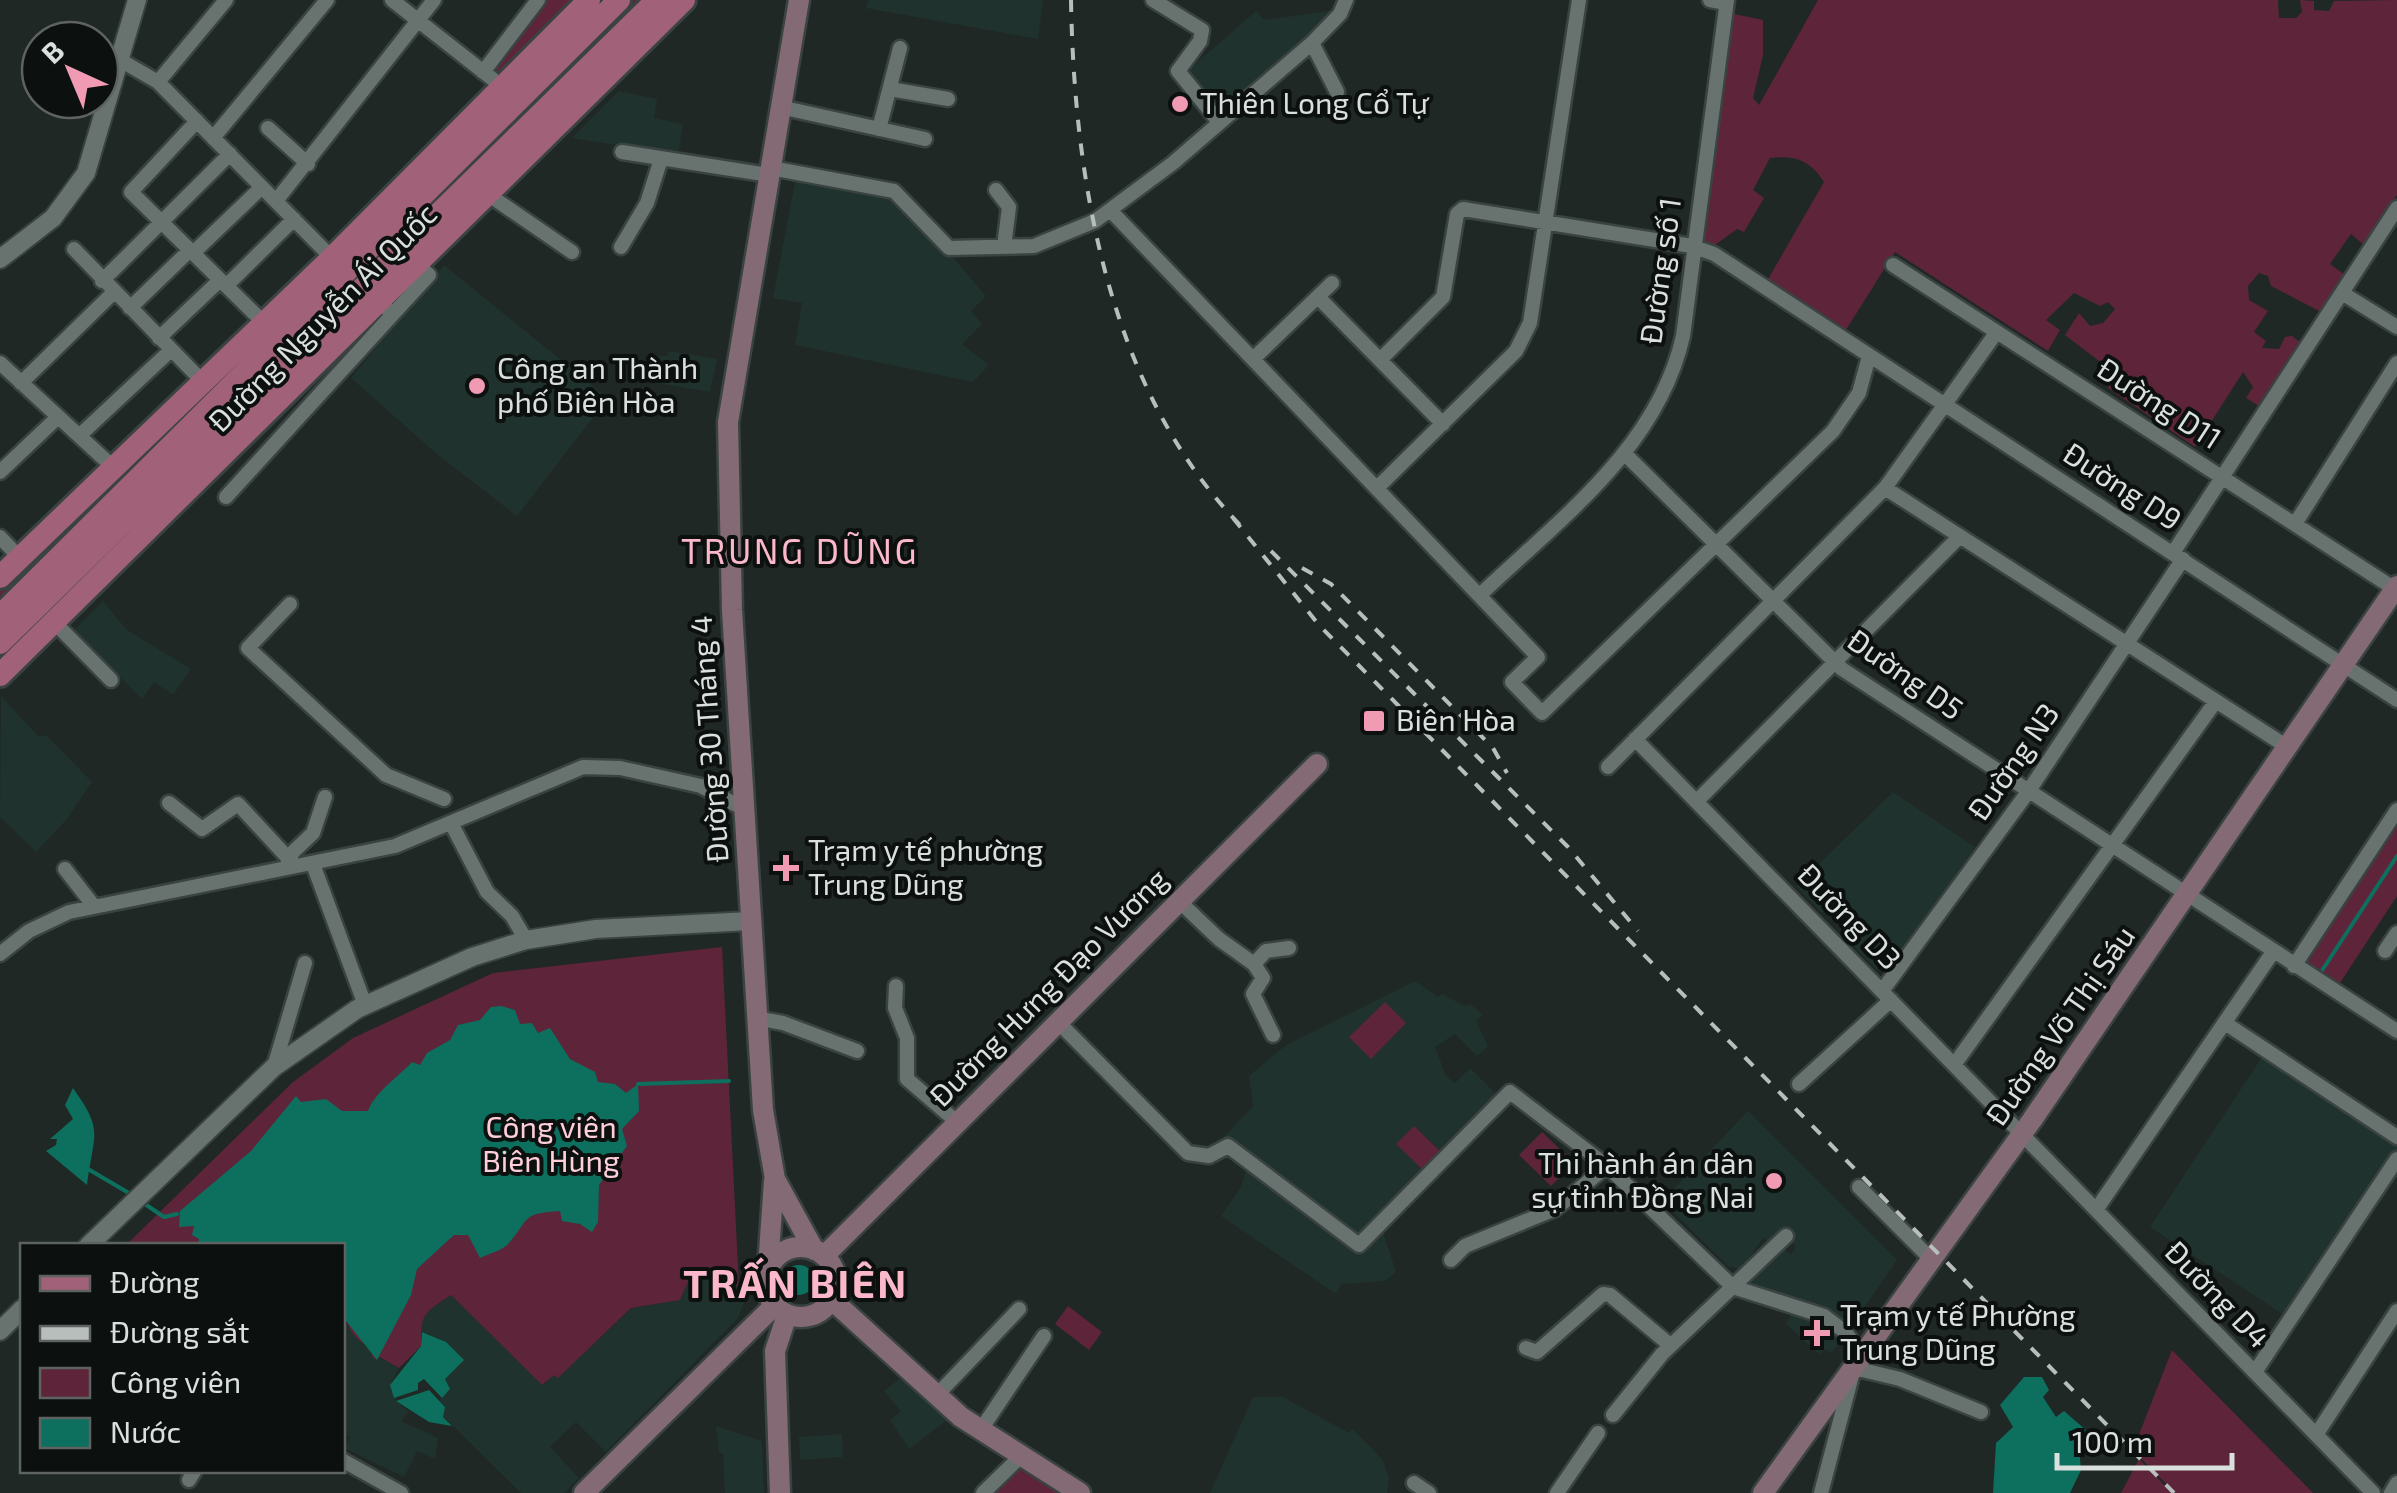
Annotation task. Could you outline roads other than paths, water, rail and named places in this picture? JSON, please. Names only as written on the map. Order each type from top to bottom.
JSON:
[{"type":"main road","name":"Đường Nguyễn Ái Quốc","points":[[0,616],[363,287],[504,88],[589,0]]},
{"type":"main road","name":"Đường Nguyễn Ái Quốc","points":[[0,675],[54,622],[363,287],[619,0]]},
{"type":"main road","name":"Đường Nguyễn Ái Quốc","points":[[0,643],[656,0]]},
{"type":"main road","name":"Đường Nguyễn Ái Quốc","points":[[0,577],[264,322],[418,265],[684,0]]},
{"type":"main road","name":"Đường 30 Tháng 4","points":[[768,1268],[775,1179],[763,1110],[750,921],[730,554],[728,411],[799,0]]},
{"type":"main road","name":"Đường Võ Thị Sáu","points":[[1763,1493],[2188,898],[2396,587]]},
{"type":"main road","name":"Đường Hưng Đạo Vương","points":[[819,1253],[957,1122],[1317,764]]},
{"type":"main road","name":"Đường 30 Tháng 4","points":[[775,1179],[819,1253]]},
{"type":"main road","points":[[780,1493],[775,1351],[781,1310],[766,1288],[768,1268],[788,1250],[819,1253],[835,1276],[831,1300],[810,1316],[781,1310]]},
{"type":"main road","points":[[831,1300],[936,1396],[1020,1457],[1080,1493]]},
{"type":"main road","points":[[584,1493],[781,1310]]},
{"type":"street","points":[[137,0],[120,60],[158,82],[363,287],[226,497]]},
{"type":"street","points":[[158,82],[226,0]]},
{"type":"street","points":[[213,138],[326,0]]},
{"type":"street","points":[[392,0],[504,88]]},
{"type":"street","points":[[276,201],[434,0]]},
{"type":"street","points":[[483,72],[538,0]]},
{"type":"street","points":[[1153,0],[1200,26],[1202,38],[1178,72],[1219,122]]},
{"type":"street","points":[[622,152],[894,191],[949,248],[1004,248],[1051,241],[1110,210],[1219,122],[1312,42],[1340,14],[1346,0]]},
{"type":"street","points":[[1378,487],[1511,356],[1526,335],[1534,312],[1579,0]]},
{"type":"street","points":[[1710,0],[1726,2]]},
{"type":"street","name":"Đường số 1","points":[[1482,594],[1625,454],[1672,377],[1683,336],[1726,2]]},
{"type":"street","points":[[1312,42],[1338,92]]},
{"type":"street","points":[[879,129],[900,48]]},
{"type":"street","points":[[890,88],[948,99]]},
{"type":"street","points":[[780,107],[925,140]]},
{"type":"street","points":[[0,259],[53,218],[77,190],[100,120]]},
{"type":"street","points":[[197,121],[130,188],[264,322]]},
{"type":"street","points":[[268,128],[308,164]]},
{"type":"street","points":[[21,383],[162,222],[230,154]]},
{"type":"street","points":[[622,248],[648,203],[661,158]]},
{"type":"street","points":[[130,308],[262,187]]},
{"type":"street","points":[[996,190],[1009,207],[1004,248]]},
{"type":"street","points":[[490,196],[572,252]]},
{"type":"street","name":"Đường N3","points":[[1799,1084],[1886,996],[2028,792],[2128,644],[2222,478],[2397,208]]},
{"type":"street","name":"Đường D9","points":[[1380,360],[1442,296],[1457,214],[1463,209],[1692,246],[1714,254],[2397,700]]},
{"type":"street","points":[[1110,210],[1482,594],[1538,657],[1512,682],[1542,713],[1833,431],[1859,394],[1870,356]]},
{"type":"street","points":[[159,338],[294,219]]},
{"type":"street","points":[[74,248],[203,382]]},
{"type":"street","name":"Đường D11","points":[[1893,265],[2396,587]]},
{"type":"street","points":[[1254,358],[1332,283]]},
{"type":"street","points":[[2342,292],[2397,327]]},
{"type":"street","points":[[1318,297],[1443,424]]},
{"type":"street","points":[[1608,767],[1886,488],[1996,333]]},
{"type":"street","points":[[79,436],[171,350]]},
{"type":"street","points":[[2295,524],[2397,364]]},
{"type":"street","points":[[2,368],[114,468]]},
{"type":"street","points":[[0,472],[58,417]]},
{"type":"street","name":"Đường D5","points":[[1625,454],[1835,662],[2188,898],[2397,1032]]},
{"type":"street","points":[[1886,488],[2290,748]]},
{"type":"street","points":[[1697,801],[1960,536]]},
{"type":"street","points":[[0,537],[20,558]]},
{"type":"street","points":[[290,604],[248,648],[386,776],[444,799]]},
{"type":"street","points":[[54,622],[112,680]]},
{"type":"street","points":[[1954,1064],[2216,701]]},
{"type":"street","name":"Đường D3","points":[[1636,739],[2022,1135]]},
{"type":"street","points":[[0,954],[29,931],[93,905],[287,864],[313,864],[395,846],[547,779],[596,766],[700,786],[746,810]]},
{"type":"street","points":[[287,864],[313,833],[325,798]]},
{"type":"street","points":[[169,803],[202,829],[238,804],[287,864]]},
{"type":"street","points":[[2294,966],[2394,820]]},
{"type":"street","points":[[451,823],[487,892],[512,916],[526,940]]},
{"type":"street","points":[[313,864],[365,1004]]},
{"type":"street","points":[[65,869],[93,905]]},
{"type":"street","points":[[1179,901],[1263,974],[1253,994],[1273,1035]]},
{"type":"street","points":[[91,1243],[274,1066],[327,1026],[365,1004],[472,957],[526,940],[596,929],[750,921]]},
{"type":"street","points":[[2385,951],[2397,933]]},
{"type":"street","points":[[1254,964],[1266,951],[1289,948]]},
{"type":"street","points":[[2096,1210],[2273,952]]},
{"type":"street","points":[[274,1066],[305,963]]},
{"type":"street","points":[[896,986],[895,1008],[907,1038],[907,1080],[957,1122]]},
{"type":"street","points":[[756,1018],[783,1023],[857,1051]]},
{"type":"street","points":[[1058,1022],[1183,1149],[1209,1156],[1228,1146],[1359,1245],[1510,1092],[1608,1166],[1732,1287],[1824,1316],[1845,1332],[1858,1361],[1821,1493]]},
{"type":"street","points":[[2224,1023],[2397,1137]]},
{"type":"street","name":"Đường D4","points":[[2022,1135],[2373,1493]]},
{"type":"street","points":[[2255,1372],[2397,1159]]},
{"type":"street","points":[[1451,1260],[1466,1246],[1564,1203],[1608,1166]]},
{"type":"street","points":[[1859,1187],[1932,1260]]},
{"type":"street","points":[[1613,1415],[1670,1345],[1786,1236]]},
{"type":"street","points":[[1526,1348],[1537,1352],[1603,1294],[1610,1295],[1670,1345]]},
{"type":"street","points":[[936,1396],[1020,1309]]},
{"type":"street","points":[[0,1331],[20,1311]]},
{"type":"street","points":[[2316,1435],[2397,1311]]},
{"type":"street","points":[[980,1430],[1044,1336]]},
{"type":"street","points":[[1858,1361],[1981,1412]]},
{"type":"street","points":[[1557,1493],[1598,1432]]},
{"type":"street","points":[[983,1493],[1020,1457]]},
{"type":"street","points":[[345,1462],[401,1493]]},
{"type":"street","points":[[2391,1493],[2397,1483]]},
{"type":"street","points":[[1414,1484],[1429,1493]]},
{"type":"water","points":[[491,1007],[515,1010],[520,1024],[532,1023],[538,1033],[550,1028],[570,1059],[595,1072],[598,1082],[615,1084],[626,1093],[638,1084],[639,1111],[622,1129],[627,1146],[599,1185],[598,1222],[592,1232],[580,1224],[562,1221],[560,1211],[539,1213],[528,1219],[507,1245],[480,1258],[468,1235],[454,1235],[417,1269],[411,1295],[377,1360],[345,1320],[345,1243],[198,1243],[199,1239],[192,1235],[194,1226],[179,1227],[180,1211],[251,1151],[296,1096],[301,1102],[326,1099],[342,1111],[368,1111],[387,1085],[412,1062],[420,1065],[427,1053],[450,1040],[458,1025],[480,1020]]},
{"type":"water","points":[[73,1088],[93,1124],[87,1185],[46,1151],[56,1145],[57,1139],[50,1139],[73,1119],[65,1105]]},
{"type":"water","points":[[799,1265],[810,1269],[814,1280],[810,1291],[799,1295],[788,1291],[784,1280],[788,1269]]},
{"type":"water","points":[[422,1332],[446,1342],[464,1360],[445,1379],[450,1389],[442,1398],[424,1379],[418,1383],[418,1390],[394,1398],[390,1385],[421,1346]]},
{"type":"water","points":[[2024,1377],[2042,1377],[2049,1390],[2043,1397],[2056,1417],[2064,1411],[2087,1431],[2086,1448],[2079,1448],[2081,1470],[2070,1493],[1993,1493],[1996,1443],[2013,1427],[2000,1405]]},
{"type":"water","points":[[429,1390],[445,1407],[443,1417],[452,1426],[429,1422],[396,1401]]},
{"type":"waterway","points":[[2321,972],[2397,856]]},
{"type":"waterway","points":[[638,1084],[729,1081]]},
{"type":"waterway","points":[[88,1169],[134,1196]]},
{"type":"waterway","points":[[142,1202],[164,1217],[177,1214]]},
{"type":"railway","points":[[1071,0],[1080,140],[1091,211],[1108,281],[1130,348],[1159,412],[1196,472],[1241,526]]},
{"type":"railway","points":[[1233,518],[1319,625],[2174,1493]]},
{"type":"railway","points":[[1271,551],[1568,847],[1638,931]]},
{"type":"railway","points":[[1302,568],[1331,584],[1493,748],[1507,773]]},
{"type":"place","name":"Thiên Long Cổ Tự","points":[[1180,104]]},
{"type":"place","name":"Công an Thành phố Biên Hòa","points":[[477,386]]},
{"type":"place","name":"Biên Hòa","points":[[1374,721]]},
{"type":"place","name":"Trạm y tế phường Trung Dũng","points":[[786,868]]},
{"type":"place","name":"Thi hành án dân sự tỉnh Đồng Nai","points":[[1774,1181]]},
{"type":"place","name":"Trạm y tế Phường Trung Dũng","points":[[1817,1333]]},
{"type":"district","name":"TRUNG DŨNG","points":[[800,552]]},
{"type":"district","name":"TRẤN BIÊN","points":[[796,1284]]},
{"type":"park label","name":"Công viên Biên Hùng","points":[[551,1145]]}]
